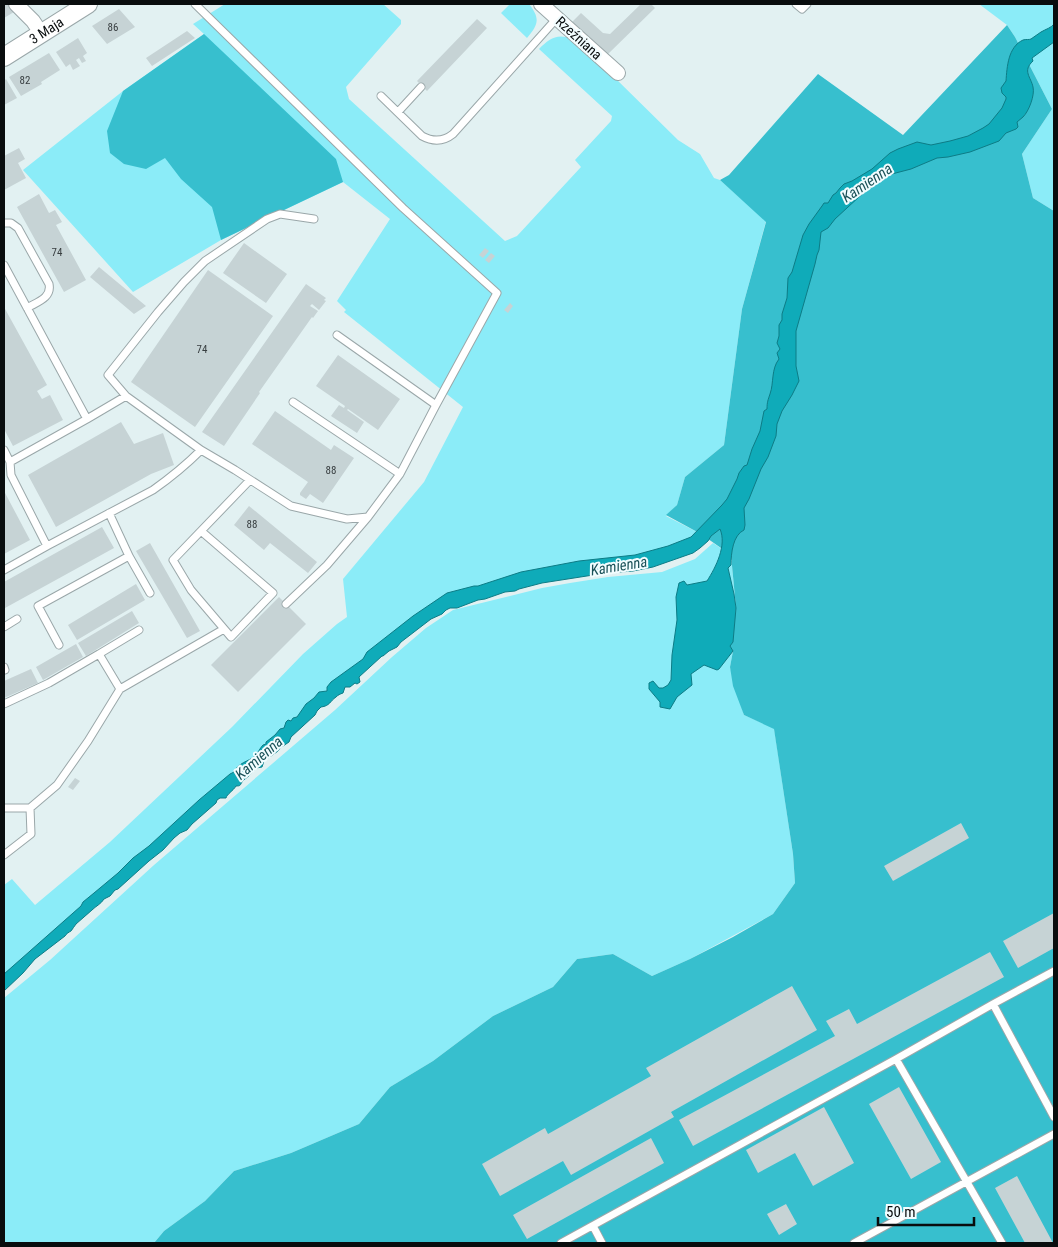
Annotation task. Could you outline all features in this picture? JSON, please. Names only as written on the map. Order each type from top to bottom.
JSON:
[{"type":"street","points":[[16,4],[33,21],[41,33]]},
{"type":"street","name":"3 Maja","points":[[4,56],[88,4]]},
{"type":"street","name":"Rzeźniana","points":[[541,4],[618,73]]},
{"type":"lane","points":[[195,4],[403,208],[497,293],[400,474],[368,517],[327,565],[286,604]]},
{"type":"lane","points":[[796,4],[802,10],[807,4]]},
{"type":"lane","points":[[381,96],[422,136],[436,141],[448,138],[460,128],[557,18]]},
{"type":"lane","points":[[398,112],[421,87]]},
{"type":"lane","points":[[314,219],[280,214],[267,219],[205,261],[158,312],[108,375],[126,396],[201,450],[291,506],[347,519],[368,517]]},
{"type":"lane","points":[[4,223],[11,223],[18,228],[49,284],[50,288],[45,297],[27,308]]},
{"type":"lane","points":[[4,265],[87,419]]},
{"type":"lane","points":[[337,335],[436,405]]},
{"type":"lane","points":[[10,462],[126,396]]},
{"type":"lane","points":[[293,402],[400,474]]},
{"type":"lane","points":[[4,450],[10,462],[11,475],[47,546]]},
{"type":"lane","points":[[4,570],[153,490],[185,466],[201,450]]},
{"type":"lane","points":[[201,531],[273,593],[231,637],[191,590],[173,560],[250,480]]},
{"type":"lane","points":[[110,513],[129,556],[150,593]]},
{"type":"lane","points":[[60,645],[38,606],[129,556]]},
{"type":"lane","points":[[4,627],[17,619]]},
{"type":"lane","points":[[4,808],[30,808],[57,784],[88,741],[120,689],[224,629]]},
{"type":"lane","points":[[4,704],[49,683],[139,630]]},
{"type":"lane","points":[[99,654],[120,689]]},
{"type":"lane","points":[[4,855],[31,834],[30,808]]},
{"type":"lane","points":[[561,1243],[1054,972]]},
{"type":"lane","points":[[993,1004],[1054,1117]]},
{"type":"lane","points":[[896,1059],[1002,1243]]},
{"type":"lane","points":[[854,1243],[1054,1134]]},
{"type":"lane","points":[[592,1226],[602,1243]]},
{"type":"shaded area","points":[[225,4],[383,4],[401,20],[401,24],[346,87],[349,99],[505,241],[517,236],[581,167],[575,160],[611,121],[612,116],[539,49],[546,42],[554,38],[567,37],[572,39],[612,75],[678,140],[700,154],[714,178],[720,180],[766,221],[742,309],[724,445],[685,477],[677,505],[666,516],[701,534],[678,549],[446,600],[4,978],[4,885],[12,879],[35,905],[110,842],[232,727],[303,654],[347,617],[343,579],[424,482],[463,407],[344,312],[346,310],[337,301],[390,219],[343,182],[221,240],[133,292],[23,170],[123,91],[204,34],[193,24]]},
{"type":"shaded area","points":[[510,4],[529,4],[535,13],[536,25],[527,38],[501,13]]},
{"type":"shaded area","points":[[979,4],[1054,4],[1054,211],[1033,198],[1022,154],[1052,109],[1007,25]]},
{"type":"shaded area","points":[[1007,25],[1052,109],[1022,154],[1033,198],[1054,211],[1054,1243],[154,1243],[164,1231],[205,1201],[234,1171],[291,1153],[359,1124],[390,1087],[433,1061],[493,1016],[553,987],[577,959],[613,954],[652,976],[733,937],[773,914],[795,883],[793,854],[774,729],[744,715],[733,686],[730,667],[733,651],[730,646],[736,608],[731,555],[701,534],[666,515],[677,505],[685,477],[724,445],[742,309],[766,222],[720,180],[729,175],[818,74],[903,135]]},
{"type":"shaded area","points":[[204,34],[336,159],[343,182],[221,240],[212,207],[181,179],[165,158],[146,169],[124,164],[110,153],[107,131],[123,91]]},
{"type":"shaded area","points":[[713,543],[731,555],[736,608],[730,667],[744,715],[774,728],[793,854],[795,883],[773,914],[690,959],[652,976],[613,954],[577,959],[553,987],[493,1016],[433,1061],[390,1087],[359,1124],[291,1153],[234,1171],[205,1201],[164,1231],[154,1243],[4,1243],[4,998],[50,960],[154,865],[335,710],[392,657],[426,628],[453,610],[542,588],[608,577],[662,572],[695,559]]},
{"type":"water","name":"Kamienna","points":[[1054,24],[1054,42],[1032,58],[1033,61],[1028,68],[1028,74],[1033,87],[1032,98],[1025,114],[1017,122],[1018,127],[1016,129],[1006,133],[999,141],[970,152],[937,158],[911,169],[888,175],[874,184],[835,219],[828,228],[821,232],[819,250],[796,331],[796,366],[799,381],[782,411],[777,424],[776,436],[768,457],[744,508],[744,530],[737,536],[733,545],[731,565],[728,568],[736,608],[733,642],[730,646],[733,651],[719,669],[704,665],[691,674],[692,685],[677,697],[670,709],[660,707],[660,702],[649,689],[649,683],[653,681],[659,688],[663,688],[671,680],[677,620],[676,597],[679,583],[684,581],[687,585],[707,581],[717,563],[721,549],[722,535],[720,529],[693,553],[653,567],[542,583],[505,592],[457,608],[450,608],[431,619],[397,647],[382,656],[359,677],[360,682],[350,687],[345,687],[343,693],[321,707],[291,737],[289,742],[264,761],[262,767],[256,768],[226,798],[217,800],[187,830],[174,838],[163,850],[78,922],[71,931],[35,959],[4,991],[4,974],[81,906],[83,902],[149,846],[199,800],[234,772],[238,766],[255,756],[266,742],[280,729],[284,728],[288,720],[291,721],[297,717],[306,704],[319,692],[327,691],[327,687],[331,682],[363,659],[367,652],[413,616],[447,593],[478,586],[521,572],[579,561],[635,555],[668,546],[691,537],[727,499],[739,473],[747,465],[760,431],[764,411],[767,409],[776,363],[779,359],[777,353],[780,349],[777,343],[779,325],[787,298],[788,278],[792,272],[803,235],[809,224],[824,203],[828,203],[844,184],[872,169],[890,153],[917,142],[931,145],[968,136],[989,124],[1002,108],[1006,99],[1001,88],[1006,81],[1009,58],[1014,47],[1023,40],[1031,39]]},
{"type":"building","points":[[4,4],[9,4],[14,12],[4,18]]},
{"type":"building","points":[[641,4],[651,4],[655,8],[607,55],[572,22],[581,13],[603,33],[610,34]]},
{"type":"building","points":[[119,9],[135,27],[107,44],[92,26]]},
{"type":"building","points":[[477,19],[487,28],[427,91],[417,81]]},
{"type":"building","points":[[187,31],[195,38],[152,66],[146,58]]},
{"type":"building","points":[[78,38],[87,53],[83,56],[86,61],[82,63],[79,58],[76,60],[80,66],[73,70],[70,64],[66,67],[56,52]]},
{"type":"building","points":[[49,53],[60,70],[41,82],[42,84],[21,96],[9,77]]},
{"type":"building","points":[[6,79],[17,98],[4,105],[4,81]]},
{"type":"building","points":[[19,148],[25,159],[18,163],[26,178],[4,190],[4,156]]},
{"type":"building","points":[[39,194],[49,213],[55,210],[62,222],[56,225],[86,280],[64,292],[17,207]]},
{"type":"building","points":[[244,243],[287,274],[266,303],[223,273]]},
{"type":"building","points":[[485,248],[489,251],[483,258],[479,255]]},
{"type":"building","points":[[491,253],[495,256],[489,263],[485,260]]},
{"type":"building","points":[[99,267],[146,306],[134,314],[90,277]]},
{"type":"building","points":[[208,270],[273,316],[195,427],[131,382]]},
{"type":"building","points":[[306,284],[326,298],[324,300],[326,301],[319,310],[312,304],[310,306],[318,311],[259,392],[224,446],[202,432]]},
{"type":"building","points":[[510,303],[513,306],[508,313],[504,310]]},
{"type":"building","points":[[4,307],[47,385],[37,391],[42,399],[50,395],[63,420],[13,446],[4,429]]},
{"type":"building","points":[[338,355],[400,399],[378,430],[348,409],[364,422],[357,433],[331,416],[339,405],[344,408],[345,406],[316,386]]},
{"type":"building","points":[[275,411],[331,450],[334,445],[354,458],[323,503],[310,494],[306,499],[300,495],[308,482],[252,444]]},
{"type":"building","points":[[121,422],[134,444],[163,433],[174,465],[151,474],[56,527],[28,475]]},
{"type":"building","points":[[4,491],[30,540],[4,554]]},
{"type":"building","points":[[249,506],[317,562],[308,573],[270,543],[264,550],[234,525]]},
{"type":"building","points":[[102,527],[114,548],[5,608],[4,582]]},
{"type":"building","points":[[150,543],[200,631],[187,638],[136,551]]},
{"type":"building","points":[[136,584],[145,600],[77,640],[68,625]]},
{"type":"building","points":[[279,597],[306,624],[238,692],[211,665]]},
{"type":"building","points":[[132,611],[139,623],[86,656],[78,643]]},
{"type":"building","points":[[76,644],[83,657],[43,680],[36,667]]},
{"type":"building","points":[[31,669],[38,683],[4,698],[4,681]]},
{"type":"building","points":[[75,778],[80,781],[73,790],[68,787]]},
{"type":"building","points":[[961,823],[969,838],[893,881],[884,866]]},
{"type":"building","points":[[1054,913],[1054,948],[1018,968],[1003,941]]},
{"type":"building","points":[[990,952],[1004,977],[693,1146],[679,1120],[835,1036],[826,1021],[849,1009],[857,1024]]},
{"type":"building","points":[[792,986],[817,1030],[671,1112],[674,1117],[571,1175],[563,1161],[500,1196],[482,1164],[545,1128],[548,1134],[651,1076],[646,1068]]},
{"type":"building","points":[[899,1087],[941,1162],[911,1179],[869,1104]]},
{"type":"building","points":[[824,1107],[854,1163],[813,1186],[795,1153],[758,1173],[746,1150]]},
{"type":"building","points":[[651,1138],[664,1163],[527,1239],[513,1215]]},
{"type":"building","points":[[1017,1176],[1053,1243],[1025,1243],[995,1188]]},
{"type":"building","points":[[786,1204],[797,1224],[779,1235],[767,1214]]}]
